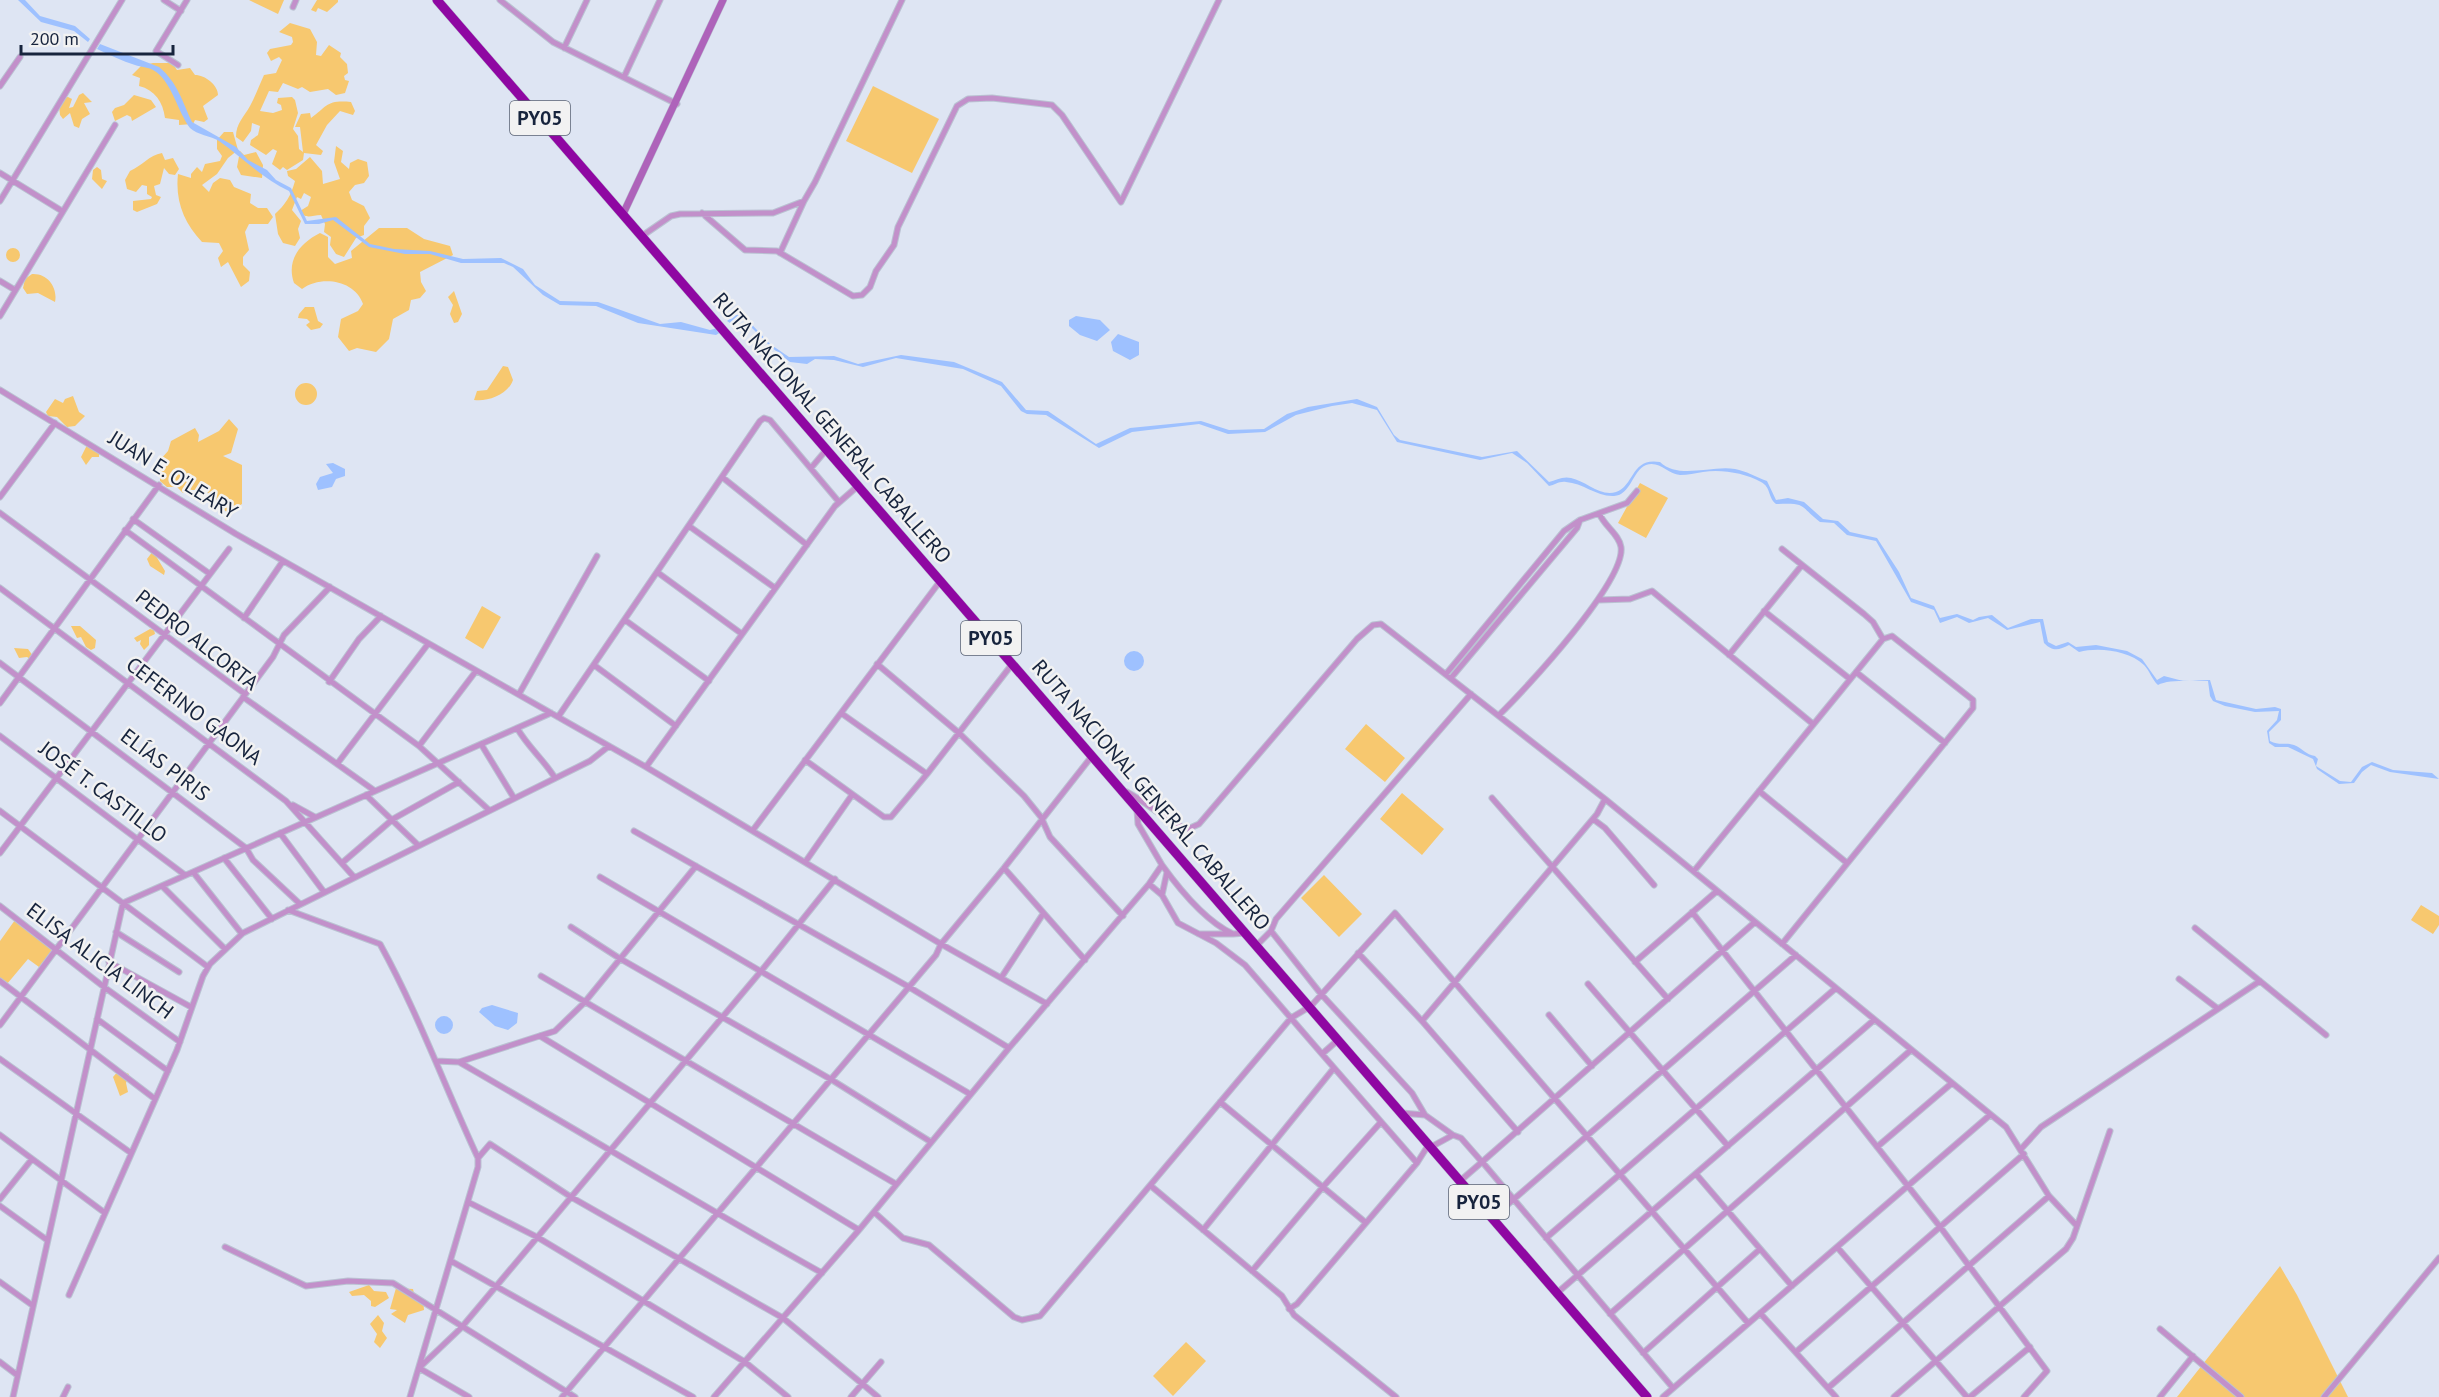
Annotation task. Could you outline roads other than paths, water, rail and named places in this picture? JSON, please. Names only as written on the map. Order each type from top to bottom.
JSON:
[{"type":"highway","name":"RUTA NACIONAL GENERAL CABALLERO","points":[[441,2],[1647,1397]]},
{"type":"street","points":[[0,201],[122,0]]},
{"type":"street","points":[[164,0],[181,11]]},
{"type":"street","points":[[178,65],[156,51],[188,0]]},
{"type":"street","points":[[293,7],[296,0]]},
{"type":"street","points":[[500,0],[553,42],[677,104]]},
{"type":"street","points":[[564,48],[587,0]]},
{"type":"street","points":[[624,77],[660,0]]},
{"type":"street","points":[[623,214],[677,104],[723,0]]},
{"type":"street","points":[[780,253],[902,0]]},
{"type":"street","points":[[702,213],[745,250],[780,253],[853,296],[862,295],[870,287],[876,271],[894,245],[898,227],[957,106],[968,99],[992,98],[1052,105],[1121,202],[1220,0]]},
{"type":"street","points":[[0,86],[20,57]]},
{"type":"street","points":[[0,316],[115,125]]},
{"type":"street","points":[[0,172],[62,211]]},
{"type":"street","points":[[642,236],[671,216],[691,212],[773,213],[804,201]]},
{"type":"street","points":[[0,281],[15,290]]},
{"type":"street","name":"JUAN E. O'LEARY","points":[[0,390],[283,561],[646,767],[941,944],[1047,1004]]},
{"type":"street","points":[[558,717],[764,418],[771,420],[839,502]]},
{"type":"street","points":[[0,497],[55,423]]},
{"type":"street","points":[[811,468],[828,448]]},
{"type":"street","points":[[722,477],[807,544]]},
{"type":"street","points":[[0,703],[159,485]]},
{"type":"street","points":[[646,767],[807,544],[839,502],[860,485]]},
{"type":"street","points":[[1449,676],[1577,528],[1580,520],[1627,503],[1637,491]]},
{"type":"street","name":"PEDRO ALCORTA","points":[[0,513],[166,633],[245,694],[243,697],[375,791]]},
{"type":"street","points":[[1498,715],[1599,600],[1615,572],[1622,549],[1619,540],[1604,523],[1599,513]]},
{"type":"street","points":[[133,519],[210,574]]},
{"type":"street","points":[[688,526],[775,588]]},
{"type":"street","points":[[125,530],[278,645],[419,746],[489,810]]},
{"type":"street","points":[[0,854],[229,549]]},
{"type":"street","points":[[1782,549],[1873,622],[1883,639]]},
{"type":"street","points":[[519,694],[597,556]]},
{"type":"street","points":[[244,618],[283,561]]},
{"type":"street","points":[[1729,655],[1802,565]]},
{"type":"street","points":[[657,572],[742,634]]},
{"type":"street","points":[[753,830],[941,580]]},
{"type":"street","points":[[0,1025],[136,838],[273,657],[284,635],[330,587]]},
{"type":"street","name":"CEFERINO GAONA","points":[[0,588],[286,801],[354,876]]},
{"type":"street","points":[[1599,600],[1630,599],[1652,591],[1813,724]]},
{"type":"street","points":[[1764,610],[1851,679]]},
{"type":"street","points":[[329,682],[358,639],[381,616]]},
{"type":"street","points":[[625,620],[709,681]]},
{"type":"street","points":[[1124,790],[1151,805],[1171,823],[1188,829],[1199,824],[1357,639],[1373,625],[1381,624],[1605,799],[2006,1127],[2049,1196],[2077,1226]]},
{"type":"street","points":[[1694,871],[1883,639],[1892,636],[1973,700],[1973,708],[1782,944]]},
{"type":"street","points":[[337,764],[428,644]]},
{"type":"street","name":"ELÍAS PIRIS","points":[[0,663],[172,790],[246,848],[253,860],[300,904]]},
{"type":"street","points":[[806,760],[884,817],[891,817],[1013,663]]},
{"type":"street","points":[[878,664],[959,733],[1023,796],[1041,817],[1050,837],[1123,916]]},
{"type":"street","points":[[594,665],[676,726]]},
{"type":"street","points":[[419,746],[476,671]]},
{"type":"street","points":[[1856,672],[1945,743]]},
{"type":"street","points":[[1257,945],[1271,931],[1276,919],[1471,694]]},
{"type":"street","points":[[123,903],[551,713]]},
{"type":"street","points":[[841,713],[927,774]]},
{"type":"street","points":[[517,728],[528,747],[545,762],[555,778]]},
{"type":"street","name":"JOSÉ T. CASTILLO","points":[[0,736],[185,875]]},
{"type":"street","points":[[481,744],[514,798]]},
{"type":"street","points":[[69,1294],[168,1071],[208,967],[225,949],[242,934],[354,876],[590,761],[609,746]]},
{"type":"street","points":[[564,1395],[936,955],[941,944],[1092,755]]},
{"type":"street","points":[[342,863],[393,819],[459,782]]},
{"type":"street","points":[[1759,791],[1847,863]]},
{"type":"street","points":[[366,795],[418,845]]},
{"type":"street","points":[[806,861],[852,795]]},
{"type":"street","points":[[1491,798],[1668,999]]},
{"type":"street","points":[[1422,1021],[1593,819],[1605,799]]},
{"type":"street","points":[[286,801],[315,818]]},
{"type":"street","points":[[1137,806],[1138,824],[1167,872],[1203,912],[1233,934]]},
{"type":"street","points":[[0,811],[208,967]]},
{"type":"street","points":[[1593,819],[1605,828],[1654,885]]},
{"type":"street","points":[[634,831],[909,987],[1009,1048]]},
{"type":"street","points":[[280,833],[324,892]]},
{"type":"street","points":[[224,858],[272,919]]},
{"type":"street","points":[[714,1397],[860,1230],[1009,1048],[1123,916],[1162,865]]},
{"type":"street","points":[[436,1061],[459,1062],[555,1031],[584,1003],[696,866]]},
{"type":"street","points":[[1004,868],[1085,960]]},
{"type":"street","points":[[193,872],[242,934]]},
{"type":"street","points":[[1162,895],[1167,872]]},
{"type":"street","points":[[600,877],[762,970],[970,1095]]},
{"type":"street","points":[[419,1368],[461,1328],[762,970],[835,879]]},
{"type":"street","points":[[1149,884],[1162,895],[1178,923],[1233,953],[1417,1163]]},
{"type":"street","points":[[162,885],[225,949]]},
{"type":"street","points":[[1635,962],[1718,891]]},
{"type":"street","points":[[13,1397],[123,903]]},
{"type":"street","name":"ELISA ALICIA LINCH","points":[[0,906],[104,987],[180,1042]]},
{"type":"street","points":[[288,910],[380,944],[436,1061],[447,1092],[478,1158],[478,1167],[410,1397]]},
{"type":"street","points":[[1692,912],[1941,1228],[2047,1371],[2024,1397]]},
{"type":"street","points":[[874,1212],[903,1238],[929,1245],[1014,1317],[1022,1320],[1040,1316],[1291,1018],[1311,1006],[1395,913],[1748,1323]]},
{"type":"street","points":[[1001,978],[1044,914]]},
{"type":"street","points":[[1460,1181],[1755,922]]},
{"type":"street","points":[[571,927],[619,958],[832,1080],[931,1142]]},
{"type":"street","points":[[2195,928],[2326,1035]]},
{"type":"street","points":[[1271,931],[1321,994],[1412,1093],[1425,1115],[1461,1138],[1673,1388]]},
{"type":"street","points":[[116,932],[179,972]]},
{"type":"street","points":[[1198,934],[1246,933]]},
{"type":"street","points":[[1358,954],[1422,1021],[1518,1132]]},
{"type":"street","points":[[1492,1218],[1796,955]]},
{"type":"street","points":[[109,962],[191,1007]]},
{"type":"street","points":[[541,976],[896,1184]]},
{"type":"street","points":[[2179,979],[2217,1008]]},
{"type":"street","points":[[0,981],[155,1099]]},
{"type":"street","points":[[1796,1352],[1941,1228],[2023,1151],[2042,1127],[2260,981]]},
{"type":"street","points":[[1588,984],[1728,1146]]},
{"type":"street","points":[[1546,1238],[1836,988]]},
{"type":"street","points":[[1549,1015],[1592,1066]]},
{"type":"street","points":[[97,1019],[168,1071]]},
{"type":"street","points":[[1557,1293],[1874,1020]]},
{"type":"street","points":[[540,1036],[758,1166],[860,1230]]},
{"type":"street","points":[[1322,1054],[1332,1042],[1339,1039]]},
{"type":"street","points":[[1610,1314],[1911,1050]]},
{"type":"street","points":[[0,1059],[131,1153]]},
{"type":"street","points":[[459,1062],[611,1149],[717,1215],[822,1273]]},
{"type":"street","points":[[1203,1230],[1334,1068]]},
{"type":"street","points":[[1877,1147],[1952,1083]]},
{"type":"street","points":[[1220,1102],[1273,1143],[1322,1188],[1365,1222]]},
{"type":"street","points":[[1402,1113],[1425,1115]]},
{"type":"street","points":[[1663,1397],[1990,1115]]},
{"type":"street","points":[[1252,1271],[1322,1188],[1382,1122]]},
{"type":"street","points":[[1894,1397],[2066,1249],[2077,1226],[2110,1131]]},
{"type":"street","points":[[0,1135],[105,1213]]},
{"type":"street","points":[[1289,1309],[1297,1304],[1430,1146],[1453,1135]]},
{"type":"street","points":[[478,1158],[490,1144],[571,1197],[783,1318],[878,1397]]},
{"type":"street","points":[[0,1199],[32,1159]]},
{"type":"street","points":[[1696,1174],[1792,1286]]},
{"type":"street","points":[[1151,1186],[1282,1296],[1293,1315],[1396,1397]]},
{"type":"street","points":[[1828,1388],[2049,1196]]},
{"type":"street","points":[[468,1202],[537,1237],[745,1362],[789,1397]]},
{"type":"street","points":[[0,1206],[47,1240]]},
{"type":"street","points":[[225,1247],[306,1286],[348,1281],[393,1282],[437,1308],[461,1328],[564,1395],[575,1397]]},
{"type":"street","points":[[1837,1247],[1969,1397],[2030,1347]]},
{"type":"street","points":[[1643,1353],[1760,1249]]},
{"type":"street","points":[[2324,1397],[2439,1258]]},
{"type":"street","points":[[451,1261],[693,1397]]},
{"type":"street","points":[[0,1282],[32,1305]]},
{"type":"street","points":[[1760,1313],[1836,1397]]},
{"type":"street","points":[[2160,1329],[2241,1397]]},
{"type":"street","points":[[2160,1397],[2193,1356]]},
{"type":"street","points":[[0,1362],[17,1375]]},
{"type":"street","points":[[851,1397],[881,1362]]},
{"type":"street","points":[[419,1368],[469,1397]]},
{"type":"street","points":[[63,1397],[68,1388]]},
{"type":"water","points":[[18,0],[25,0],[40,16],[75,26],[90,39],[88,42],[74,31],[41,22]]},
{"type":"water","points":[[100,44],[159,67],[175,86],[192,122],[236,147],[248,160],[267,170],[276,180],[291,188],[307,221],[336,217],[370,244],[394,249],[430,251],[463,259],[501,258],[523,269],[535,285],[560,301],[598,302],[660,324],[681,322],[710,330],[718,328],[721,332],[716,335],[638,323],[596,306],[560,305],[543,295],[513,267],[504,263],[461,263],[430,254],[405,254],[369,247],[333,220],[319,224],[305,224],[289,191],[262,174],[219,141],[190,128],[159,74],[97,49]]},
{"type":"water","points":[[734,315],[743,315],[770,344],[789,357],[834,356],[858,364],[901,355],[954,362],[1002,382],[1026,410],[1048,411],[1096,444],[1130,428],[1201,421],[1229,430],[1264,429],[1287,414],[1308,407],[1357,399],[1377,407],[1394,435],[1400,440],[1482,457],[1517,451],[1549,482],[1571,478],[1599,491],[1610,493],[1616,492],[1627,484],[1638,467],[1651,462],[1660,462],[1676,470],[1686,471],[1726,468],[1739,470],[1767,481],[1776,500],[1788,498],[1804,502],[1823,519],[1838,521],[1850,532],[1877,538],[1899,572],[1911,598],[1934,606],[1940,618],[1957,614],[1973,620],[1992,615],[2008,628],[2031,619],[2043,619],[2048,642],[2056,646],[2068,642],[2076,647],[2096,645],[2127,651],[2142,659],[2157,680],[2164,676],[2182,681],[2158,685],[2144,665],[2130,656],[2113,651],[2079,652],[2069,645],[2059,649],[2050,648],[2044,643],[2040,622],[2007,630],[1988,618],[1969,623],[1957,617],[1940,623],[1934,610],[1911,602],[1876,541],[1847,535],[1834,523],[1820,522],[1802,506],[1776,504],[1764,484],[1740,474],[1710,471],[1680,475],[1651,464],[1637,472],[1620,495],[1608,496],[1572,483],[1561,482],[1549,486],[1527,463],[1512,453],[1480,460],[1397,442],[1377,410],[1352,403],[1296,415],[1265,432],[1228,434],[1199,424],[1132,432],[1099,448],[1046,415],[1027,414],[1021,411],[1001,386],[963,369],[896,358],[863,367],[834,360],[815,359],[807,364],[790,362],[741,318],[730,323],[727,321]]},
{"type":"water","points":[[1076,316],[1100,320],[1110,330],[1097,341],[1080,335],[1069,326],[1069,320]]},
{"type":"water","points":[[1118,334],[1139,342],[1139,355],[1130,360],[1113,351],[1111,342]]},
{"type":"water","points":[[333,463],[345,469],[345,476],[336,479],[332,487],[318,490],[316,484],[320,477],[333,473],[326,464]]},
{"type":"water","points":[[1134,651],[1141,654],[1144,661],[1141,668],[1134,671],[1127,668],[1124,661],[1127,654]]},
{"type":"water","points":[[2210,680],[2216,700],[2256,709],[2275,707],[2281,709],[2281,720],[2269,732],[2270,741],[2294,745],[2315,756],[2318,759],[2316,766],[2340,781],[2351,782],[2362,767],[2372,762],[2393,770],[2432,773],[2439,779],[2390,772],[2371,765],[2354,783],[2339,784],[2317,769],[2313,759],[2288,747],[2275,747],[2269,743],[2267,731],[2277,720],[2279,711],[2255,712],[2225,706],[2213,701],[2208,681],[2191,681]]},
{"type":"water","points":[[492,1005],[518,1013],[517,1023],[508,1030],[495,1026],[479,1012],[482,1008]]},
{"type":"water","points":[[444,1016],[450,1019],[453,1025],[450,1031],[444,1034],[438,1031],[435,1025],[438,1019]]}]
